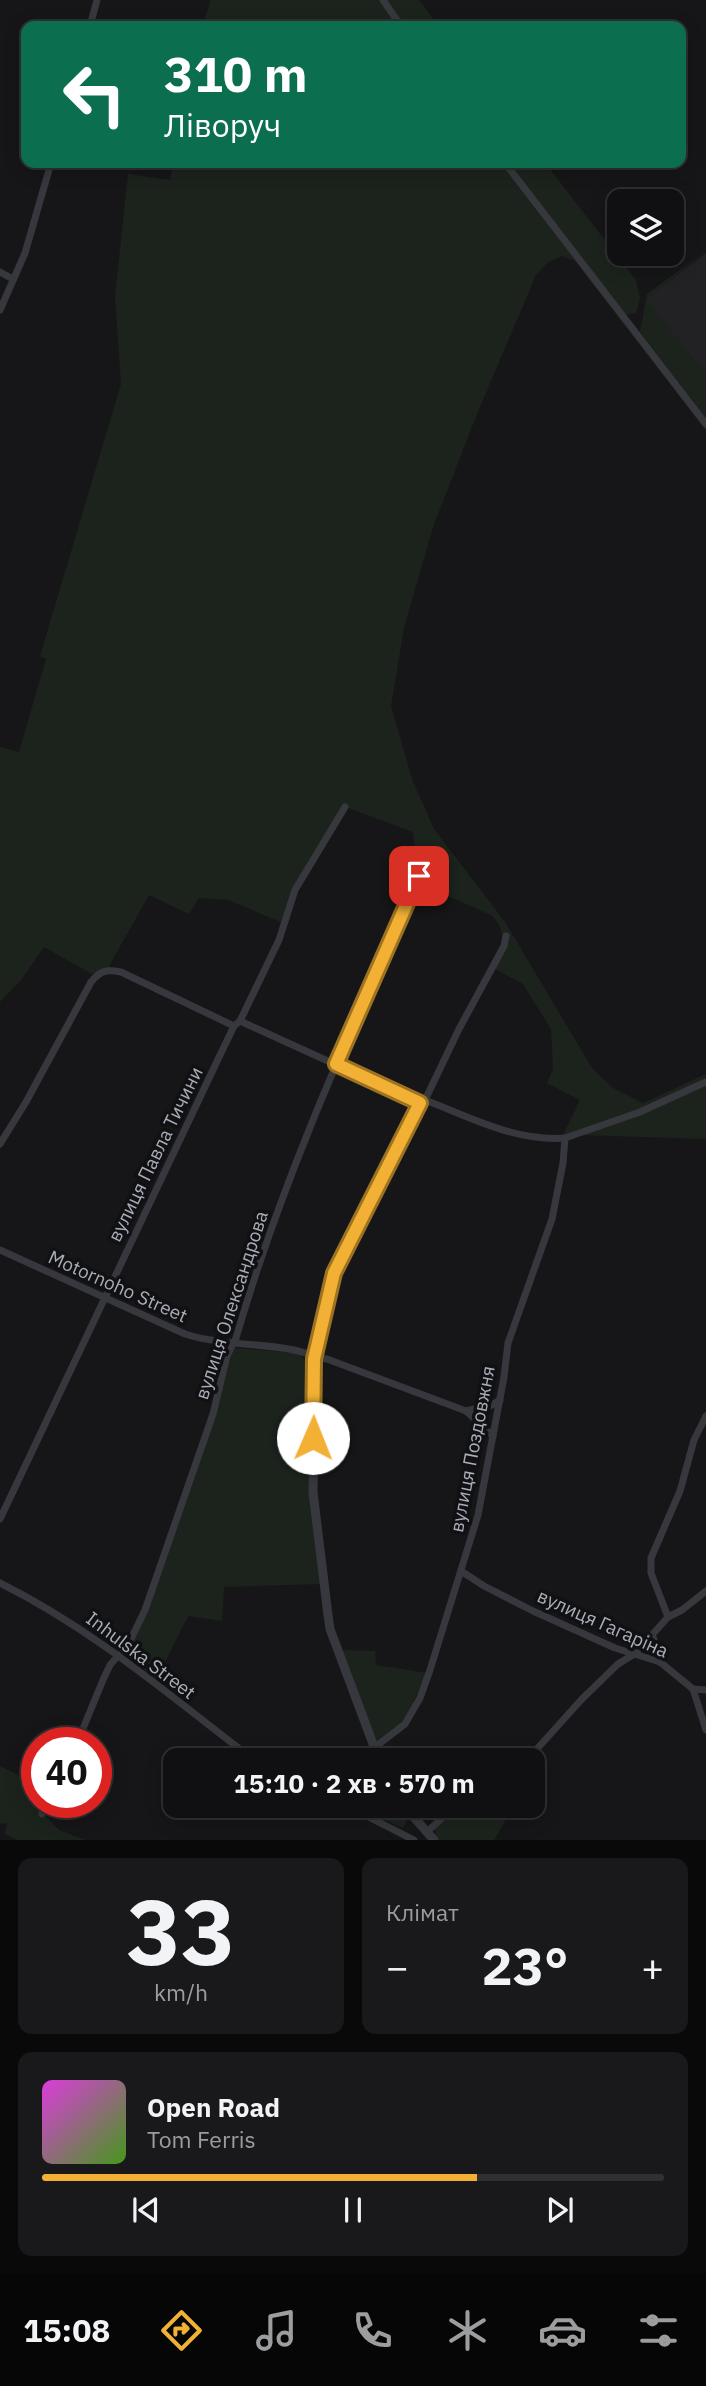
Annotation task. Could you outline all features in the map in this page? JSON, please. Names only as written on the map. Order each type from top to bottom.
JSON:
[{"type":"street","points":[[91,21],[97,0]]},
{"type":"street","points":[[383,0],[398,21]]},
{"type":"street","points":[[0,310],[24,253],[50,168]]},
{"type":"street","points":[[509,168],[706,424]]},
{"type":"street","points":[[0,272],[13,279]]},
{"type":"street","name":"вулиця Павла Тичини","points":[[0,1519],[104,1296],[279,940],[295,890],[345,807]]},
{"type":"street","name":"вулиця Олександрова","points":[[84,1727],[103,1680],[136,1630],[154,1586],[213,1413],[273,1222],[336,1064],[419,876]]},
{"type":"street","points":[[374,1748],[328,1615],[313,1492],[314,1359],[334,1273],[504,946],[506,936]]},
{"type":"street","points":[[0,1144],[99,972],[111,970],[423,1102],[519,1135],[540,1139],[565,1138],[640,1112],[706,1082]]},
{"type":"street","name":"вулиця Поздовжня","points":[[374,1748],[405,1724],[420,1698],[461,1571],[478,1515],[512,1327],[552,1219],[565,1138]]},
{"type":"street","name":"Motornoho Street","points":[[0,1250],[185,1334],[214,1343],[290,1349],[314,1359],[327,1359],[424,1395],[448,1407],[466,1411],[493,1436]]},
{"type":"street","points":[[466,1411],[492,1405],[500,1400]]},
{"type":"street","points":[[667,1617],[651,1573],[651,1558],[680,1491],[694,1440],[706,1416]]},
{"type":"street","name":"вулиця Гагаріна","points":[[461,1571],[533,1611],[615,1648],[660,1662],[693,1689]]},
{"type":"street","name":"Inhulska Street","points":[[0,1583],[43,1605],[119,1654],[240,1748]]},
{"type":"street","points":[[538,1748],[618,1664],[636,1653],[653,1637],[667,1617],[682,1610],[706,1591]]},
{"type":"street","points":[[653,1637],[660,1662]]},
{"type":"street","points":[[706,1690],[693,1689],[706,1730]]},
{"type":"street","points":[[370,1818],[414,1840]]},
{"type":"street","points":[[415,1818],[434,1840]]},
{"type":"street","points":[[427,1832],[442,1818]]},
{"type":"shaded area","points":[[211,0],[381,0],[396,21],[204,21]]},
{"type":"shaded area","points":[[385,0],[419,0],[435,21],[400,21]]},
{"type":"shaded area","points":[[172,168],[507,168],[706,423],[706,431],[575,261],[562,256],[548,262],[536,275],[433,527],[404,628],[391,706],[412,779],[434,829],[505,922],[592,1068],[613,1088],[643,1103],[706,1074],[706,1079],[640,1109],[563,1135],[580,1100],[547,1083],[553,1069],[551,1029],[523,984],[493,968],[502,940],[497,921],[491,915],[419,883],[413,832],[343,806],[294,889],[283,923],[229,900],[199,898],[189,914],[149,895],[109,966],[111,968],[94,975],[44,947],[21,980],[0,1002],[0,747],[19,752],[46,659],[40,656],[121,384],[115,296],[128,174],[170,180]]},
{"type":"shaded area","points":[[512,168],[549,168],[607,243],[607,266],[625,266],[636,280],[640,299],[636,313],[626,315]]},
{"type":"shaded area","points":[[706,251],[647,299],[706,375],[706,418],[640,332],[647,294]]},
{"type":"shaded area","points":[[706,253],[706,375],[646,299]]},
{"type":"shaded area","points":[[706,1084],[706,1139],[580,1135]]},
{"type":"shaded area","points":[[235,1348],[298,1353],[311,1367],[310,1464],[321,1584],[224,1587],[222,1621],[188,1616],[156,1680],[128,1656],[128,1649]]},
{"type":"shaded area","points":[[341,1650],[375,1651],[376,1665],[427,1673],[404,1722],[376,1742]]},
{"type":"shaded area","points":[[0,1766],[21,1776],[21,1818],[48,1818],[59,1830],[85,1840],[17,1840],[5,1834],[7,1823],[0,1824]]},
{"type":"shaded area","points":[[380,1818],[408,1818],[403,1828]]},
{"type":"shaded area","points":[[446,1818],[507,1818],[494,1840],[437,1840],[435,1829]]},
{"type":"route","points":[[313,1438],[314,1359],[329,1288],[343,1252],[361,1223],[381,1177],[403,1140],[420,1103],[336,1064],[419,876]]}]
